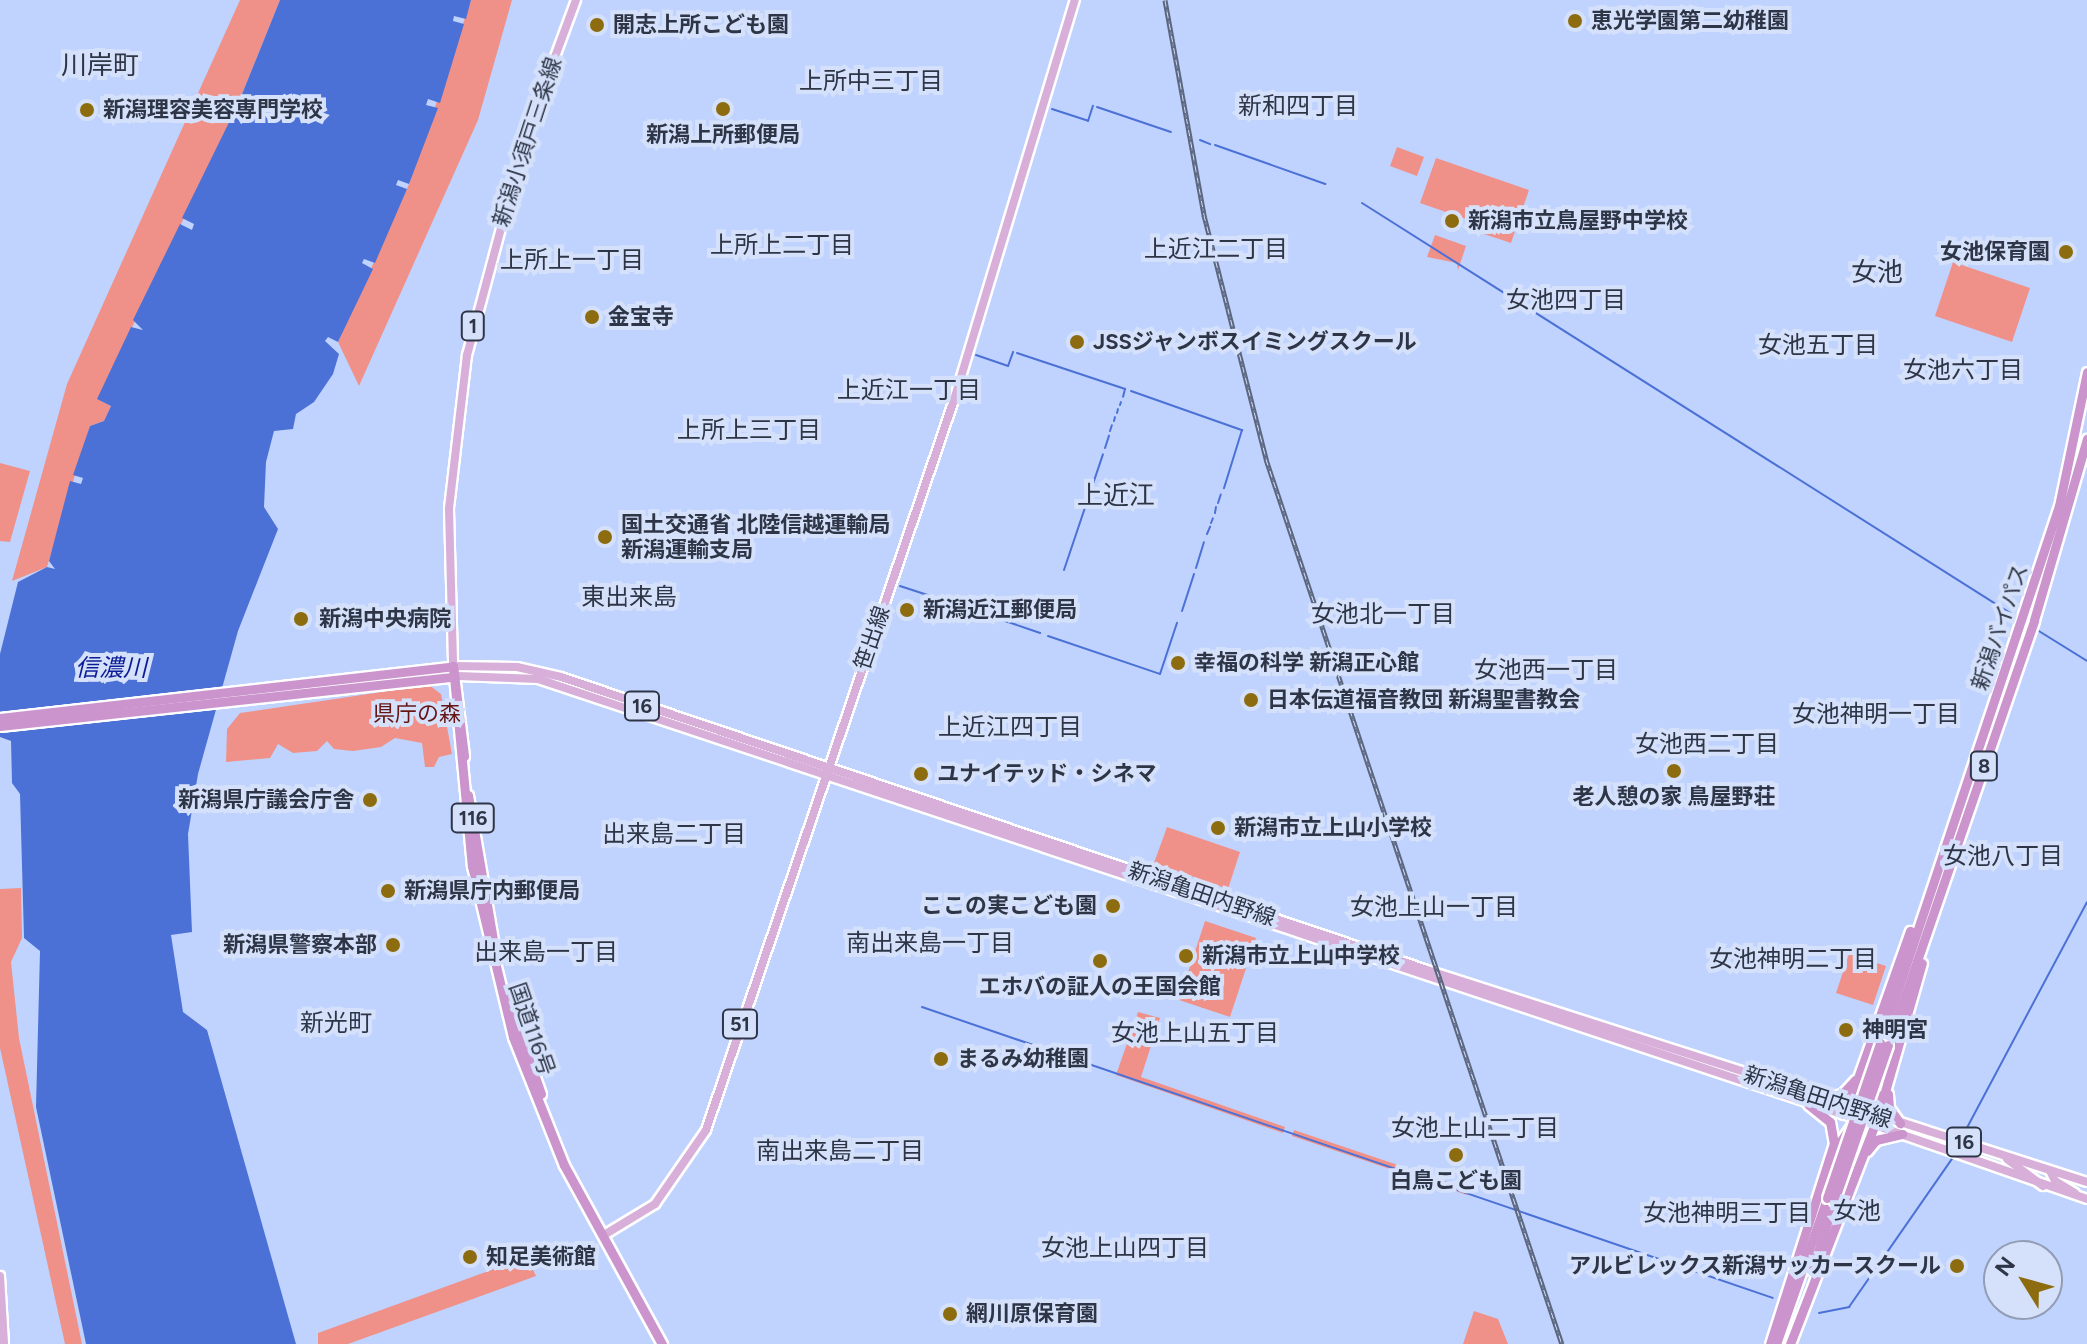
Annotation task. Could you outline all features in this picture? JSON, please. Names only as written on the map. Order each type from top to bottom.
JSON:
[{"type":"highway","name":"新潟バイパス","points":[[1884,1044],[2070,462],[2087,372]]},
{"type":"highway","name":"新潟バイパス","points":[[1776,1344],[1940,894],[2028,638],[2087,439]]},
{"type":"highway","name":"国道116号","points":[[453,666],[468,794],[499,971],[547,1112],[604,1235],[662,1344]]},
{"type":"highway","points":[[0,726],[280,692],[453,666]]},
{"type":"highway","points":[[0,718],[454,677]]},
{"type":"highway","points":[[1860,1162],[1865,1137],[1854,1114],[1857,1077],[1951,827]]},
{"type":"highway","points":[[1900,1123],[1887,1100],[1940,894]]},
{"type":"highway","points":[[1770,1344],[1829,1163],[1854,1114],[1873,1108],[1881,1097],[1896,1059]]},
{"type":"highway","points":[[1788,1344],[1876,1121],[1896,1059]]},
{"type":"highway","points":[[1823,1100],[1843,1093],[1857,1077]]},
{"type":"highway","points":[[1808,1104],[1833,1126],[1829,1163]]},
{"type":"highway","points":[[1854,1114],[1876,1121]]},
{"type":"highway","points":[[1860,1162],[1876,1140],[1902,1134]]},
{"type":"highway","name":"新潟バイパス","points":[[1788,1344],[1831,1199]]},
{"type":"main road","name":"新潟小須戸三条線","points":[[453,666],[450,494],[467,355],[526,135],[576,0]]},
{"type":"main road","name":"笹出線","points":[[604,1235],[655,1204],[702,1139],[824,772],[954,400],[1075,0]]},
{"type":"main road","name":"新潟亀田内野線","points":[[453,666],[536,670],[824,772],[1808,1104],[1854,1114]]},
{"type":"main road","name":"新潟亀田内野線","points":[[454,677],[538,679],[1823,1100],[1854,1114]]},
{"type":"main road","name":"新潟亀田内野線","points":[[1876,1121],[1900,1123],[2087,1182]]},
{"type":"main road","name":"新潟亀田内野線","points":[[1876,1121],[1902,1134],[2084,1199]]},
{"type":"main road","points":[[2001,1155],[2038,1178],[2044,1187]]},
{"type":"main road","points":[[2050,1171],[2055,1181],[2084,1199]]},
{"type":"main road","points":[[0,1276],[4,1344]]},
{"type":"green space","points":[[240,0],[280,0],[238,104],[98,399],[111,406],[104,421],[90,426],[47,567],[12,581],[67,384]]},
{"type":"green space","points":[[471,0],[512,0],[478,120],[359,386],[338,342],[409,184]]},
{"type":"green space","points":[[1397,147],[1424,157],[1417,176],[1390,166]]},
{"type":"green space","points":[[1436,158],[1529,190],[1511,243],[1484,234],[1486,226],[1420,203]]},
{"type":"green space","points":[[1435,235],[1466,246],[1458,270],[1457,263],[1427,257]]},
{"type":"green space","points":[[1953,262],[2030,288],[2012,342],[1935,316]]},
{"type":"green space","points":[[0,463],[30,471],[10,542],[0,541]]},
{"type":"green space","name":"県庁の森","points":[[429,685],[441,694],[452,754],[439,757],[434,767],[425,767],[422,743],[395,738],[381,747],[353,751],[334,749],[327,741],[317,751],[293,753],[278,744],[270,758],[226,762],[227,729],[240,713]]},
{"type":"green space","points":[[1167,827],[1240,852],[1228,889],[1154,863]]},
{"type":"green space","points":[[21,888],[22,938],[11,962],[19,1038],[82,1344],[65,1344],[0,1048],[0,889]]},
{"type":"green space","points":[[1205,921],[1256,938],[1230,1017],[1179,1000]]},
{"type":"green space","points":[[1849,954],[1886,966],[1873,1005],[1836,993]]},
{"type":"green space","points":[[1138,1012],[1160,1018],[1141,1077],[1285,1127],[1283,1133],[1116,1075]]},
{"type":"green space","points":[[1294,1130],[1469,1189],[1467,1195],[1292,1136]]},
{"type":"green space","points":[[527,1257],[536,1276],[348,1344],[318,1344],[318,1333]]},
{"type":"green space","points":[[1474,1311],[1498,1319],[1508,1344],[1463,1344]]},
{"type":"water","name":"信濃川","points":[[280,0],[471,0],[466,19],[454,16],[453,21],[464,24],[440,103],[428,99],[426,105],[438,108],[409,184],[398,180],[396,185],[407,189],[375,263],[364,259],[362,263],[373,269],[338,342],[328,337],[325,341],[339,354],[333,374],[314,402],[296,414],[293,429],[274,431],[266,462],[264,507],[278,529],[238,631],[198,774],[188,834],[192,932],[171,935],[183,1012],[207,1030],[296,1344],[86,1344],[36,1107],[40,951],[24,938],[20,794],[12,783],[11,741],[0,737],[0,654],[18,582],[47,567],[55,569],[49,561],[70,481],[81,484],[83,478],[73,475],[90,426],[104,421],[111,406],[97,399],[131,327],[143,330],[133,320],[180,224],[192,230],[194,224],[182,218],[238,104]]},
{"type":"waterway","points":[[1052,109],[1088,121],[1093,106]]},
{"type":"waterway","points":[[1097,107],[1171,132]]},
{"type":"waterway","points":[[1200,140],[1210,144]]},
{"type":"waterway","points":[[1215,145],[1325,184]]},
{"type":"waterway","points":[[1362,203],[2018,618]]},
{"type":"waterway","points":[[976,355],[1008,366],[1013,352]]},
{"type":"waterway","points":[[1017,353],[1125,389],[1123,397]]},
{"type":"waterway","points":[[1131,391],[1242,430],[1224,488]]},
{"type":"waterway","points":[[1117,413],[1118,409]]},
{"type":"waterway","points":[[1114,421],[1115,417]]},
{"type":"waterway","points":[[1110,431],[1112,425]]},
{"type":"waterway","points":[[1105,448],[1109,436]]},
{"type":"waterway","points":[[1064,570],[1103,454]]},
{"type":"waterway","points":[[1218,503],[1221,494]]},
{"type":"waterway","points":[[1215,513],[1216,507]]},
{"type":"waterway","points":[[1211,523],[1213,518]]},
{"type":"waterway","points":[[1207,534],[1210,527]]},
{"type":"waterway","points":[[1196,568],[1204,542]]},
{"type":"waterway","points":[[1182,611],[1194,574]]},
{"type":"waterway","points":[[900,586],[931,596]]},
{"type":"waterway","points":[[938,598],[1040,633]]},
{"type":"waterway","points":[[1048,636],[1160,674],[1177,623]]},
{"type":"waterway","points":[[2034,628],[2087,661]]},
{"type":"waterway","points":[[1961,1139],[2087,902]]},
{"type":"waterway","points":[[922,1007],[1773,1298]]},
{"type":"waterway","points":[[1819,1313],[1849,1307],[1954,1156]]},
{"type":"railway","points":[[1165,0],[1204,215],[1266,459],[1562,1344]]},
{"type":"place","name":"恵光学園第二幼稚園","points":[[1575,21]]},
{"type":"place","name":"開志上所こども園","points":[[597,25]]},
{"type":"place","name":"新潟上所郵便局","points":[[723,109]]},
{"type":"place","name":"新潟理容美容専門学校","points":[[87,110]]},
{"type":"place","name":"新潟市立鳥屋野中学校","points":[[1452,221]]},
{"type":"place","name":"女池保育園","points":[[2066,252]]},
{"type":"place","name":"金宝寺","points":[[592,317]]},
{"type":"place","name":"JSSジャンボスイミングスクール","points":[[1077,342]]},
{"type":"place","name":"国土交通省 北陸信越運輸局 新潟運輸支局","points":[[605,537]]},
{"type":"place","name":"新潟近江郵便局","points":[[907,610]]},
{"type":"place","name":"新潟中央病院","points":[[301,619]]},
{"type":"place","name":"幸福の科学 新潟正心館","points":[[1178,663]]},
{"type":"place","name":"日本伝道福音教団 新潟聖書教会","points":[[1251,700]]},
{"type":"place","name":"老人憩の家 鳥屋野荘","points":[[1674,771]]},
{"type":"place","name":"ユナイテッド・シネマ","points":[[921,774]]},
{"type":"place","name":"新潟県庁議会庁舎","points":[[370,800]]},
{"type":"place","name":"新潟市立上山小学校","points":[[1218,828]]},
{"type":"place","name":"新潟県庁内郵便局","points":[[388,891]]},
{"type":"place","name":"ここの実こども園","points":[[1113,906]]},
{"type":"place","name":"新潟県警察本部","points":[[393,945]]},
{"type":"place","name":"新潟市立上山中学校","points":[[1186,956]]},
{"type":"place","name":"エホバの証人の王国会館","points":[[1100,961]]},
{"type":"place","name":"神明宮","points":[[1846,1030]]},
{"type":"place","name":"まるみ幼稚園","points":[[941,1059]]},
{"type":"place","name":"白鳥こども園","points":[[1456,1155]]},
{"type":"place","name":"知足美術館","points":[[470,1257]]},
{"type":"place","name":"アルビレックス新潟サッカースクール","points":[[1957,1266]]},
{"type":"place","name":"網川原保育園","points":[[950,1314]]},
{"type":"district","name":"川岸町","points":[[100,66]]},
{"type":"district","name":"上所中三丁目","points":[[871,81]]},
{"type":"district","name":"新和四丁目","points":[[1298,106]]},
{"type":"district","name":"上所上二丁目","points":[[782,245]]},
{"type":"district","name":"上近江二丁目","points":[[1216,249]]},
{"type":"district","name":"上所上一丁目","points":[[572,260]]},
{"type":"district","name":"女池","points":[[1877,273]]},
{"type":"district","name":"女池四丁目","points":[[1566,300]]},
{"type":"district","name":"女池五丁目","points":[[1818,345]]},
{"type":"district","name":"女池六丁目","points":[[1963,370]]},
{"type":"district","name":"上近江一丁目","points":[[909,390]]},
{"type":"district","name":"上所上三丁目","points":[[749,430]]},
{"type":"district","name":"上近江","points":[[1116,496]]},
{"type":"district","name":"東出来島","points":[[629,597]]},
{"type":"district","name":"女池北一丁目","points":[[1383,614]]},
{"type":"district","name":"女池西一丁目","points":[[1546,670]]},
{"type":"district","name":"女池神明一丁目","points":[[1876,714]]},
{"type":"district","name":"上近江四丁目","points":[[1010,727]]},
{"type":"district","name":"女池西二丁目","points":[[1707,744]]},
{"type":"district","name":"出来島二丁目","points":[[674,834]]},
{"type":"district","name":"女池八丁目","points":[[2003,856]]},
{"type":"district","name":"女池上山一丁目","points":[[1434,907]]},
{"type":"district","name":"南出来島一丁目","points":[[930,943]]},
{"type":"district","name":"出来島一丁目","points":[[546,952]]},
{"type":"district","name":"女池神明二丁目","points":[[1793,959]]},
{"type":"district","name":"新光町","points":[[336,1023]]},
{"type":"district","name":"女池上山五丁目","points":[[1195,1033]]},
{"type":"district","name":"女池上山二丁目","points":[[1475,1128]]},
{"type":"district","name":"南出来島二丁目","points":[[840,1151]]},
{"type":"district","name":"女池","points":[[1857,1211]]},
{"type":"district","name":"女池神明三丁目","points":[[1727,1213]]},
{"type":"district","name":"女池上山四丁目","points":[[1125,1248]]}]
